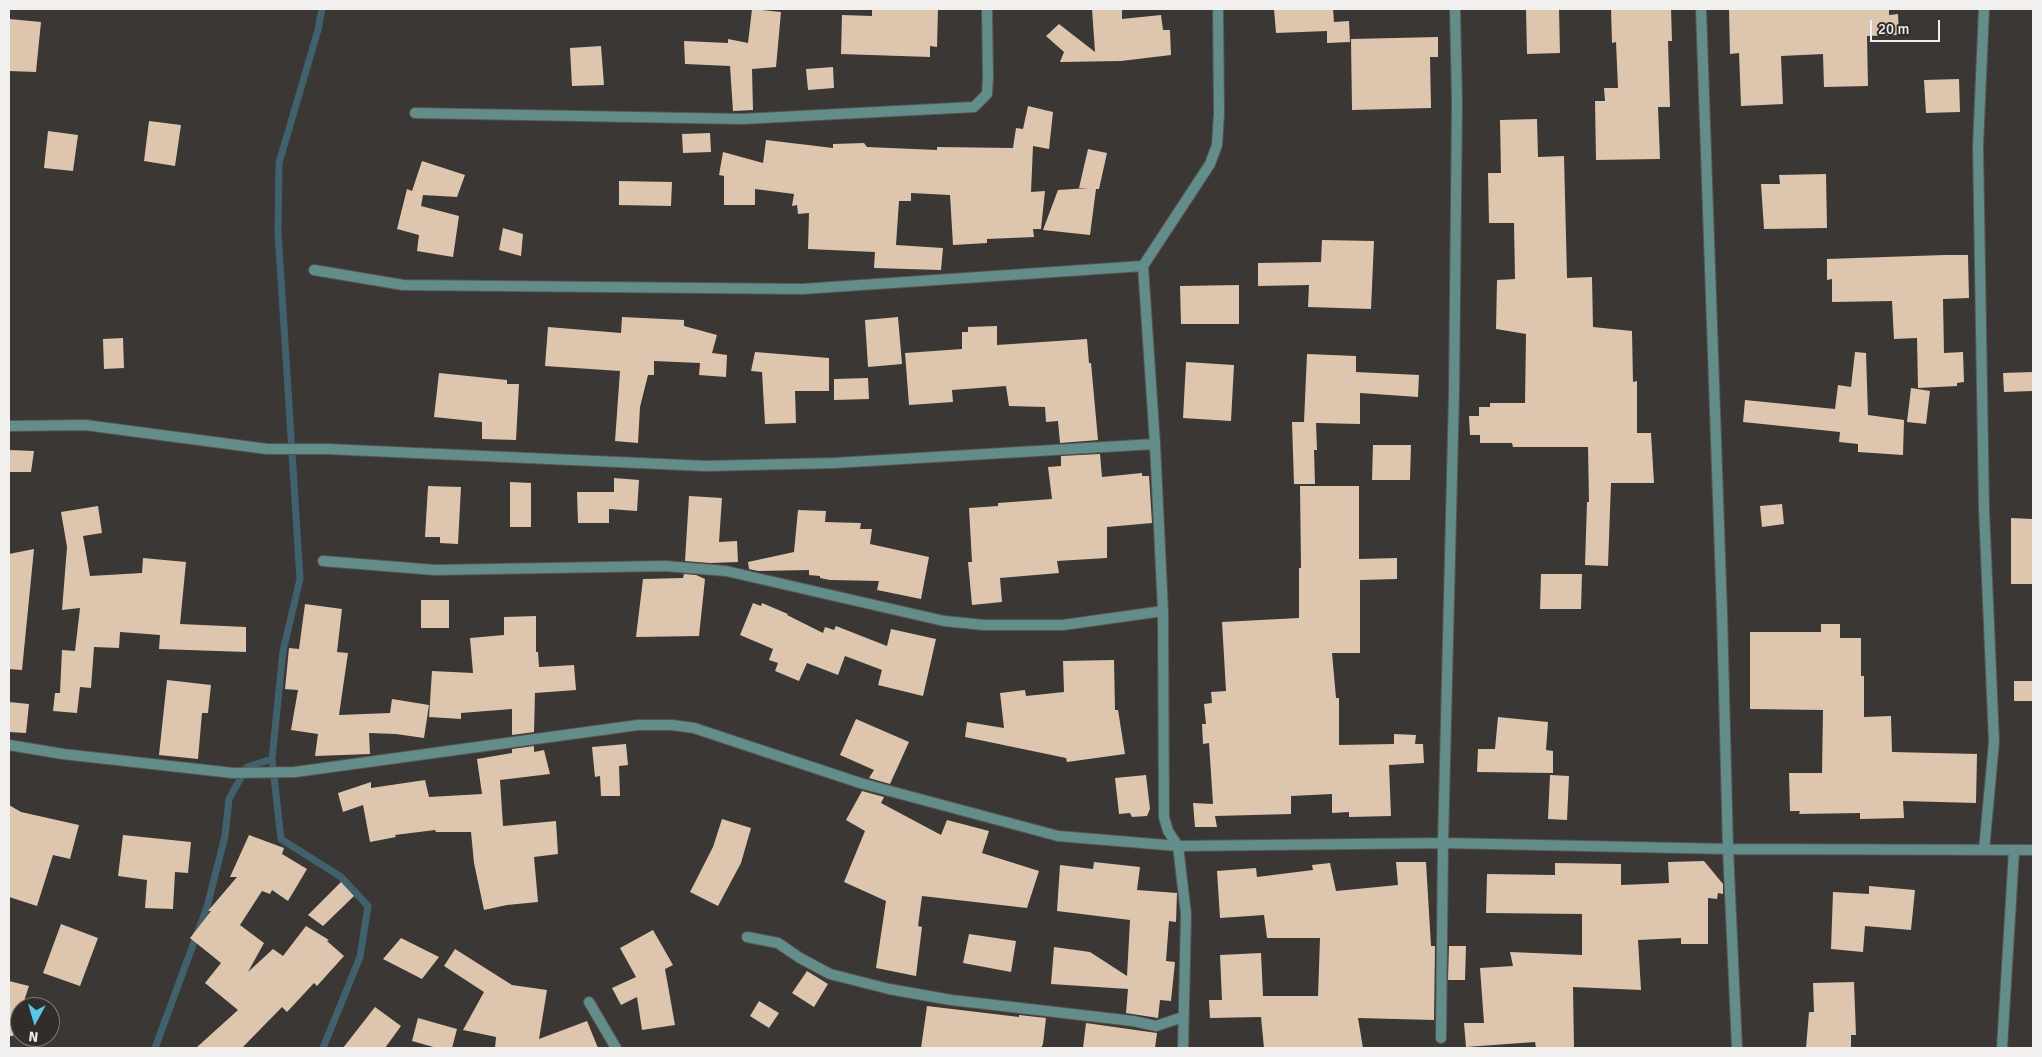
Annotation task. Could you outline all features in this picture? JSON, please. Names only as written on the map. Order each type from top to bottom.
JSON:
[{"type":"street","points":[[415,113],[742,119],[974,107],[987,94],[987,9]]},
{"type":"street","points":[[1183,1048],[1186,914],[1178,846],[1168,831],[1164,818],[1163,611],[1155,444],[1143,266],[1210,164],[1217,145],[1219,113],[1218,9]]},
{"type":"street","points":[[1441,1038],[1443,843],[1454,393],[1457,102],[1454,9]]},
{"type":"street","points":[[1701,9],[1728,849],[1737,1048]]},
{"type":"street","points":[[1984,9],[1978,146],[1984,509],[1994,742],[1984,850]]},
{"type":"street","points":[[314,270],[403,285],[802,289],[1143,266]]},
{"type":"street","points":[[9,426],[85,425],[267,449],[327,449],[706,466],[834,463],[1155,444]]},
{"type":"street","points":[[323,561],[435,570],[665,566],[726,570],[944,621],[984,625],[1064,625],[1163,611]]},
{"type":"street","points":[[9,745],[63,754],[233,774],[295,772],[638,725],[672,724],[694,728],[860,782],[1058,836],[1178,846],[1443,843],[1728,849],[2033,850]]},
{"type":"street","points":[[2002,1048],[2014,851]]},
{"type":"street","points":[[748,937],[778,943],[830,974],[925,996],[960,1002],[1133,1021],[1156,1026],[1183,1017]]},
{"type":"street","points":[[589,1002],[616,1048]]},
{"type":"building","points":[[752,9],[781,12],[776,67],[752,69],[753,110],[733,111],[730,66],[685,64],[684,41],[728,43],[728,39],[748,43]]},
{"type":"building","points":[[872,9],[938,9],[937,47],[930,46],[930,57],[841,54],[842,15],[872,16]]},
{"type":"building","points":[[1092,9],[1122,9],[1122,19],[1161,15],[1163,30],[1170,30],[1171,55],[1121,61],[1060,62],[1064,52],[1046,36],[1059,24],[1095,52]]},
{"type":"building","points":[[1274,9],[1333,9],[1334,22],[1349,21],[1350,42],[1327,43],[1327,31],[1276,33]]},
{"type":"building","points":[[1526,9],[1559,9],[1560,53],[1527,54]]},
{"type":"building","points":[[1611,9],[1671,9],[1672,41],[1668,41],[1670,107],[1658,107],[1660,159],[1596,160],[1595,101],[1605,101],[1604,88],[1618,88],[1616,42],[1612,43]]},
{"type":"building","points":[[1729,9],[1889,9],[1889,15],[1898,14],[1899,35],[1867,36],[1868,86],[1824,87],[1823,54],[1781,56],[1783,104],[1741,106],[1739,53],[1730,54]]},
{"type":"building","points":[[9,19],[41,22],[36,72],[9,71]]},
{"type":"building","points":[[1438,37],[1438,57],[1430,57],[1431,108],[1352,110],[1351,39]]},
{"type":"building","points":[[601,46],[604,85],[572,86],[570,48]]},
{"type":"building","points":[[833,67],[834,88],[808,90],[806,69]]},
{"type":"building","points":[[1959,79],[1960,112],[1926,113],[1924,80]]},
{"type":"building","points":[[1028,106],[1053,112],[1049,149],[1033,146],[1031,192],[1045,191],[1041,229],[1033,229],[1034,237],[987,239],[987,243],[953,245],[950,195],[911,193],[911,201],[899,201],[896,245],[943,248],[941,270],[874,268],[875,252],[808,249],[809,213],[798,214],[797,205],[792,206],[794,194],[755,189],[755,205],[724,205],[724,176],[719,175],[723,152],[763,163],[766,140],[833,148],[833,144],[864,143],[867,147],[937,150],[937,147],[1013,148],[1016,128],[1023,129]]},
{"type":"building","points":[[1537,119],[1538,157],[1564,156],[1567,278],[1592,277],[1593,327],[1632,331],[1633,382],[1637,381],[1637,433],[1651,433],[1654,483],[1611,483],[1608,566],[1585,565],[1587,502],[1589,502],[1588,447],[1513,447],[1512,443],[1480,443],[1480,435],[1470,435],[1469,416],[1479,416],[1479,407],[1490,407],[1490,403],[1525,403],[1526,334],[1496,329],[1497,280],[1515,279],[1514,223],[1489,223],[1488,173],[1501,173],[1500,120]]},
{"type":"building","points":[[149,121],[181,125],[175,166],[144,161]]},
{"type":"building","points":[[48,131],[78,135],[73,171],[44,168]]},
{"type":"building","points":[[710,133],[711,152],[683,153],[682,134]]},
{"type":"building","points":[[1088,149],[1107,153],[1099,189],[1096,189],[1090,235],[1043,230],[1058,190],[1089,188],[1079,188]]},
{"type":"building","points":[[422,161],[465,175],[457,197],[423,195],[421,206],[459,216],[453,257],[417,251],[419,235],[397,229],[407,189],[412,191]]},
{"type":"building","points":[[1826,174],[1827,228],[1764,229],[1761,184],[1780,184],[1779,175]]},
{"type":"building","points":[[619,181],[672,182],[671,206],[619,205]]},
{"type":"building","points":[[503,228],[523,234],[521,256],[499,250]]},
{"type":"building","points":[[1322,240],[1374,241],[1371,309],[1308,307],[1309,285],[1258,286],[1258,263],[1321,262]]},
{"type":"building","points":[[1968,255],[1969,298],[1943,299],[1944,353],[1963,352],[1964,382],[1957,383],[1957,386],[1918,388],[1917,338],[1894,339],[1892,301],[1832,302],[1832,279],[1827,280],[1827,259]]},
{"type":"building","points":[[1239,285],[1239,324],[1181,324],[1180,286]]},
{"type":"building","points":[[622,317],[684,320],[684,326],[717,335],[712,353],[727,355],[726,377],[699,375],[700,363],[654,361],[654,375],[648,375],[640,407],[638,443],[615,441],[620,371],[545,366],[548,327],[621,333]]},
{"type":"building","points":[[898,317],[902,364],[868,367],[865,320]]},
{"type":"building","points":[[997,326],[997,345],[1087,339],[1098,440],[1060,443],[1058,421],[1046,422],[1045,407],[1009,406],[1006,386],[952,390],[953,402],[909,405],[905,353],[962,349],[962,332],[968,332],[968,327]]},
{"type":"building","points":[[123,338],[124,368],[104,369],[103,339]]},
{"type":"building","points":[[755,352],[829,358],[829,391],[795,391],[796,423],[765,424],[762,372],[751,371]]},
{"type":"building","points":[[1855,352],[1866,353],[1868,415],[1904,420],[1903,455],[1858,452],[1858,444],[1839,442],[1840,432],[1743,422],[1745,400],[1835,409],[1838,385],[1851,387]]},
{"type":"building","points":[[1307,354],[1356,356],[1356,372],[1419,375],[1418,397],[1360,393],[1360,424],[1316,423],[1317,450],[1314,450],[1315,484],[1294,484],[1292,422],[1304,422]]},
{"type":"building","points":[[1186,362],[1234,365],[1231,421],[1183,418]]},
{"type":"building","points":[[2033,372],[2033,391],[2004,392],[2003,373]]},
{"type":"building","points":[[439,373],[507,380],[507,384],[519,384],[516,440],[482,439],[482,422],[434,417]]},
{"type":"building","points":[[868,378],[869,399],[834,400],[834,379]]},
{"type":"building","points":[[1911,388],[1930,391],[1926,424],[1907,422]]},
{"type":"building","points":[[1373,445],[1411,445],[1410,480],[1372,480]]},
{"type":"building","points":[[9,450],[34,451],[31,472],[9,472]]},
{"type":"building","points":[[1100,454],[1102,477],[1142,473],[1142,476],[1149,476],[1152,523],[1107,527],[1107,558],[1057,561],[1059,573],[1000,578],[1002,602],[972,605],[968,562],[972,562],[969,508],[998,506],[998,503],[1052,499],[1048,467],[1061,466],[1061,456]]},
{"type":"building","points":[[614,478],[639,480],[637,511],[609,509],[609,523],[578,523],[577,492],[614,492]]},
{"type":"building","points":[[510,482],[531,483],[531,527],[510,527]]},
{"type":"building","points":[[428,486],[461,487],[458,544],[440,543],[440,537],[425,537]]},
{"type":"building","points":[[1300,486],[1359,486],[1359,559],[1397,558],[1397,579],[1360,580],[1360,653],[1332,653],[1336,698],[1339,698],[1339,745],[1394,744],[1394,734],[1416,735],[1415,744],[1423,744],[1424,763],[1389,765],[1391,816],[1349,817],[1349,812],[1332,813],[1332,794],[1291,796],[1291,814],[1215,816],[1217,827],[1195,827],[1193,803],[1213,804],[1209,743],[1203,744],[1202,724],[1206,724],[1204,704],[1212,703],[1211,692],[1226,691],[1222,622],[1299,618],[1299,568],[1301,568]]},
{"type":"building","points":[[689,496],[722,498],[719,542],[737,541],[738,562],[710,563],[685,561]]},
{"type":"building","points":[[1782,504],[1784,524],[1762,527],[1760,506]]},
{"type":"building","points":[[98,506],[102,533],[83,536],[90,576],[142,573],[143,558],[186,562],[180,624],[246,627],[246,652],[159,649],[160,635],[120,632],[119,648],[94,647],[91,688],[80,687],[77,713],[53,711],[55,693],[60,693],[62,650],[75,651],[80,608],[62,610],[67,547],[61,512]]},
{"type":"building","points":[[798,510],[826,511],[825,522],[861,523],[860,529],[872,529],[870,544],[929,557],[921,599],[877,590],[879,581],[830,580],[820,578],[820,576],[809,575],[809,570],[758,571],[749,569],[748,562],[794,552]]},
{"type":"building","points":[[2011,518],[2033,519],[2033,584],[2011,584]]},
{"type":"building","points":[[34,549],[22,670],[9,669],[9,554]]},
{"type":"building","points":[[684,574],[696,575],[705,579],[699,636],[636,637],[643,579],[683,578]]},
{"type":"building","points":[[1541,574],[1582,574],[1581,609],[1540,609]]},
{"type":"building","points":[[421,600],[449,600],[449,628],[421,628]]},
{"type":"building","points":[[753,603],[761,606],[762,603],[788,614],[823,633],[825,627],[834,630],[836,626],[887,646],[891,629],[936,639],[923,696],[878,685],[882,670],[845,656],[838,675],[807,663],[799,681],[775,671],[778,663],[769,660],[773,649],[740,635]]},
{"type":"building","points":[[305,604],[342,609],[337,652],[348,653],[339,715],[390,713],[392,699],[429,705],[424,738],[369,733],[370,754],[315,756],[318,734],[291,730],[298,690],[285,689],[289,648],[299,649]]},
{"type":"building","points":[[536,616],[536,652],[538,652],[539,667],[574,665],[576,690],[535,693],[534,732],[512,735],[512,709],[461,713],[461,719],[429,717],[432,671],[473,673],[470,638],[504,635],[504,617]]},
{"type":"building","points":[[1821,624],[1840,624],[1840,638],[1861,638],[1861,676],[1864,676],[1864,717],[1891,716],[1892,752],[1977,754],[1976,803],[1903,801],[1904,818],[1860,819],[1860,813],[1799,814],[1800,811],[1790,811],[1789,773],[1822,773],[1823,710],[1750,709],[1750,632],[1821,632]]},
{"type":"building","points":[[1114,660],[1115,710],[1118,710],[1125,754],[1067,762],[1066,758],[965,737],[967,722],[1004,728],[1000,693],[1025,690],[1026,696],[1064,692],[1063,661]]},
{"type":"building","points":[[167,680],[211,685],[208,713],[202,713],[198,759],[159,755]]},
{"type":"building","points":[[2014,681],[2033,681],[2033,701],[2014,701]]},
{"type":"building","points":[[9,702],[29,704],[26,733],[9,732]]},
{"type":"building","points":[[1498,717],[1548,722],[1546,750],[1553,751],[1553,773],[1477,772],[1478,749],[1495,749]]},
{"type":"building","points":[[856,719],[909,742],[890,784],[869,778],[874,770],[840,755]]},
{"type":"building","points":[[626,744],[628,765],[619,766],[620,796],[601,796],[600,776],[595,777],[592,747]]},
{"type":"building","points":[[534,746],[534,752],[544,750],[550,774],[500,780],[503,826],[556,821],[558,854],[534,857],[538,902],[507,905],[484,910],[474,863],[471,832],[436,832],[435,830],[395,835],[396,837],[370,842],[363,805],[343,812],[338,793],[371,782],[371,788],[425,780],[429,797],[482,794],[477,759],[512,753],[512,749]]},
{"type":"building","points":[[1146,775],[1150,809],[1147,816],[1132,817],[1130,813],[1119,814],[1115,778]]},
{"type":"building","points":[[1550,775],[1569,776],[1567,820],[1548,819]]},
{"type":"building","points":[[862,791],[884,797],[881,803],[941,835],[947,820],[989,831],[982,853],[1039,871],[1027,908],[922,896],[918,926],[922,927],[916,976],[876,968],[886,901],[844,882],[865,831],[846,820]]},
{"type":"building","points":[[9,805],[21,812],[79,825],[70,859],[53,855],[37,906],[9,897]]},
{"type":"building","points":[[722,819],[751,828],[741,863],[718,906],[690,892],[713,847]]},
{"type":"building","points":[[123,835],[191,842],[188,873],[175,872],[173,909],[145,908],[147,880],[118,876]]},
{"type":"building","points":[[249,835],[284,848],[282,854],[307,869],[288,901],[272,890],[270,894],[262,891],[240,925],[264,943],[248,972],[273,949],[283,956],[306,926],[329,940],[327,941],[344,956],[317,986],[314,983],[287,1012],[282,1007],[242,1048],[196,1048],[238,1010],[205,983],[221,963],[190,938],[211,911],[208,911],[237,877],[230,877]]},
{"type":"building","points":[[1704,861],[1723,884],[1723,894],[1718,893],[1717,899],[1708,898],[1708,944],[1681,944],[1681,938],[1638,940],[1641,990],[1573,987],[1574,1048],[1536,1048],[1535,1042],[1466,1047],[1464,1023],[1484,1023],[1480,968],[1513,966],[1510,952],[1582,955],[1582,914],[1486,913],[1487,874],[1555,875],[1555,863],[1621,864],[1621,885],[1669,883],[1668,862]]},
{"type":"building","points":[[1094,862],[1140,867],[1137,890],[1177,893],[1176,922],[1169,921],[1166,961],[1175,962],[1171,1001],[1160,1000],[1158,1018],[1126,1013],[1128,989],[1051,984],[1054,947],[1090,952],[1127,976],[1130,920],[1057,911],[1060,865],[1093,869]]},
{"type":"building","points":[[1396,862],[1426,862],[1431,946],[1435,946],[1434,1020],[1358,1018],[1363,1048],[1264,1048],[1261,1017],[1210,1018],[1209,1000],[1222,1000],[1220,955],[1261,953],[1263,996],[1318,996],[1320,938],[1267,938],[1264,915],[1220,918],[1217,871],[1256,868],[1257,877],[1313,870],[1312,865],[1330,863],[1336,891],[1398,885]]},
{"type":"building","points":[[341,882],[354,896],[323,926],[308,915]]},
{"type":"building","points":[[1869,886],[1915,890],[1911,930],[1865,926],[1863,952],[1831,949],[1833,892],[1869,894]]},
{"type":"building","points":[[61,924],[98,938],[80,986],[43,973]]},
{"type":"building","points":[[653,930],[673,965],[665,969],[675,1025],[642,1030],[637,997],[621,1005],[612,988],[636,977],[620,948]]},
{"type":"building","points":[[969,934],[1016,941],[1011,972],[963,963]]},
{"type":"building","points":[[401,938],[439,957],[422,979],[383,959]]},
{"type":"building","points":[[1449,946],[1466,946],[1465,980],[1448,980]]},
{"type":"building","points":[[455,949],[512,985],[547,990],[539,1039],[587,1021],[598,1048],[495,1048],[496,1037],[463,1030],[484,992],[444,966]]},
{"type":"building","points":[[807,971],[828,984],[814,1007],[792,993]]},
{"type":"building","points":[[9,981],[29,986],[25,997],[10,997],[9,1036]]},
{"type":"building","points":[[1854,982],[1856,1035],[1851,1035],[1851,1048],[1806,1048],[1809,1012],[1814,1012],[1813,983]]},
{"type":"building","points":[[759,1001],[779,1013],[769,1028],[750,1016]]},
{"type":"building","points":[[927,1006],[1019,1017],[1019,1015],[1046,1018],[1043,1044],[1041,1048],[921,1048]]},
{"type":"building","points":[[375,1007],[401,1026],[385,1048],[343,1048]]},
{"type":"building","points":[[418,1018],[457,1029],[452,1048],[437,1048],[412,1041]]},
{"type":"building","points":[[1086,1023],[1157,1033],[1155,1048],[1083,1048]]},
{"type":"waterway","points":[[322,9],[318,30],[279,163],[278,232],[300,579],[283,651],[272,759],[281,839],[341,877],[368,906],[360,957],[323,1048]]},
{"type":"waterway","points":[[155,1048],[207,907],[225,836],[229,799],[247,767],[272,759]]}]
